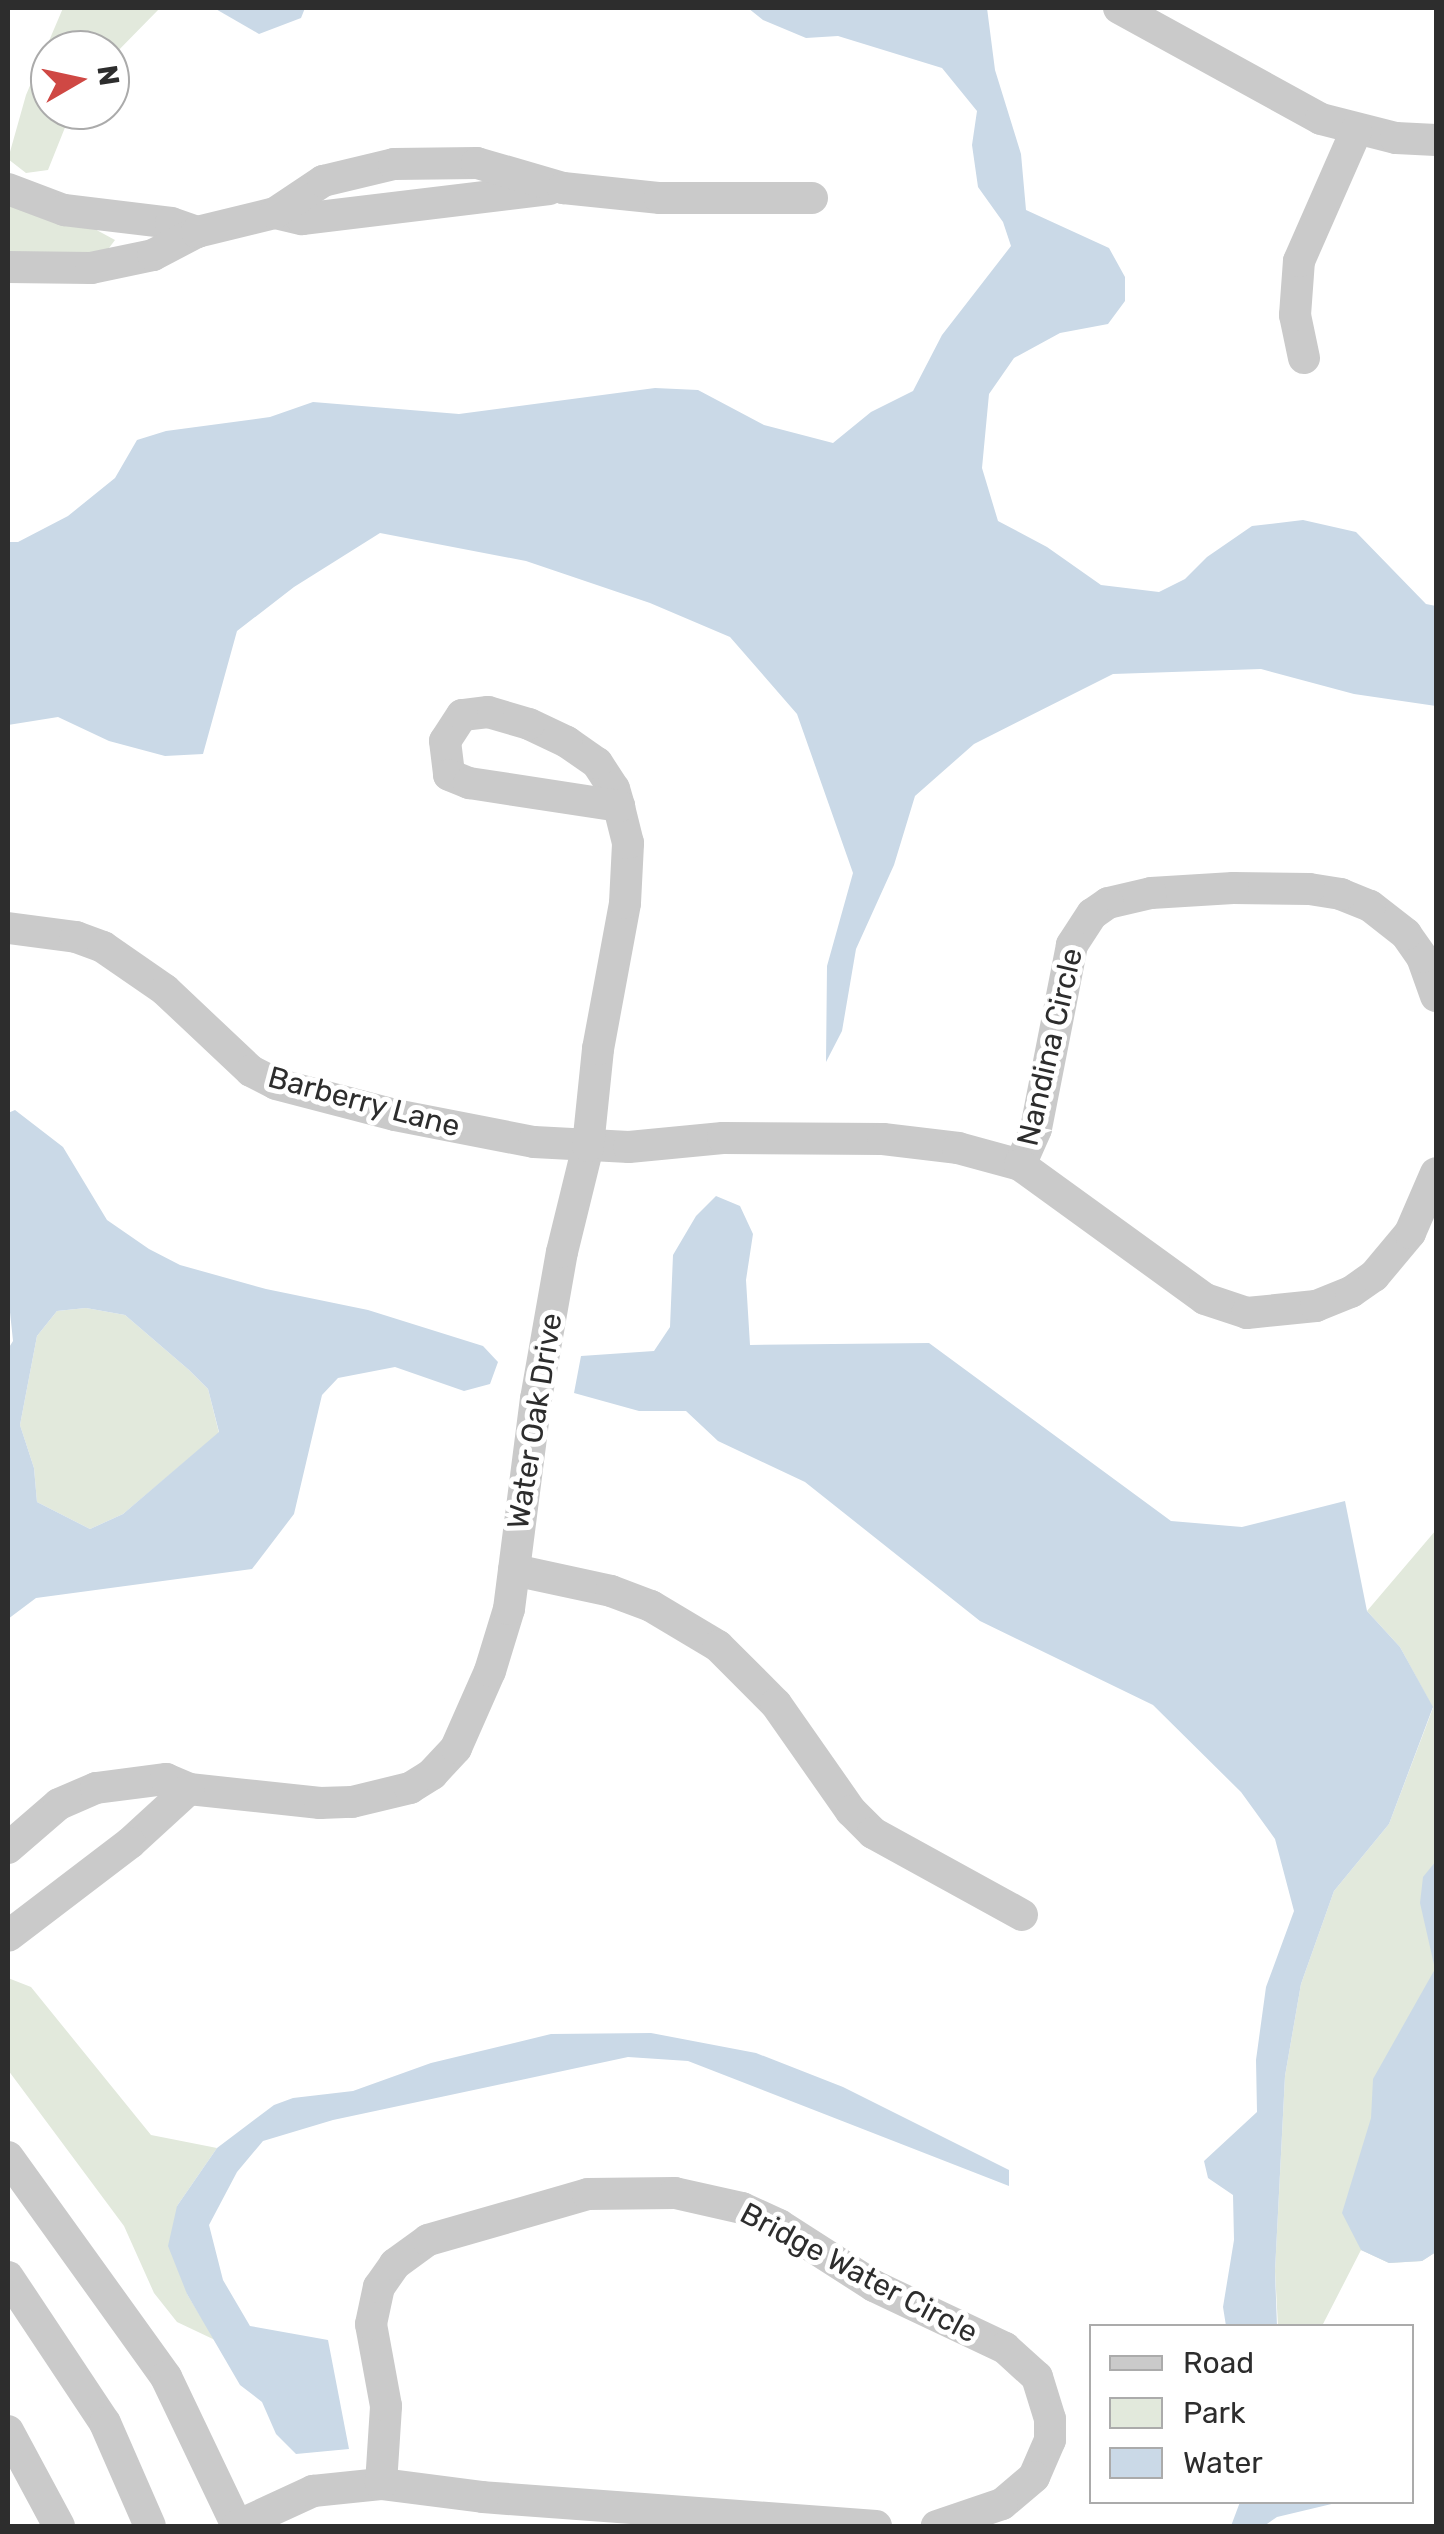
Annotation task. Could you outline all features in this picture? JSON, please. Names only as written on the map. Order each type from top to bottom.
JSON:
[{"type":"street","points":[[1119,8],[1286,103],[1356,131],[1436,140]]},
{"type":"street","points":[[1304,358],[1295,316],[1299,261],[1356,131]]},
{"type":"street","points":[[8,268],[92,268],[152,255],[197,232],[275,213],[323,181],[394,164],[477,163],[563,188],[660,198],[812,198]]},
{"type":"street","points":[[275,213],[302,219],[563,188]]},
{"type":"street","points":[[8,189],[64,210],[172,223],[197,232]]},
{"type":"street","name":"Water Oak Drive","points":[[8,1848],[59,1804],[96,1788],[166,1779],[190,1790],[352,1802],[410,1788],[432,1774],[456,1748],[490,1672],[509,1609],[536,1399],[562,1252],[588,1146],[598,1049],[625,903],[628,843],[619,806],[597,763],[529,724],[488,712],[462,715],[445,741],[449,775],[468,783],[619,806]]},
{"type":"street","name":"Nandina Circle","points":[[1020,1165],[1036,1129],[1072,945],[1092,914],[1108,903],[1150,893],[1233,888],[1310,889],[1341,894],[1370,906],[1406,934],[1422,957],[1436,996]]},
{"type":"street","name":"Barberry Lane","points":[[8,928],[76,937],[130,961],[228,1053],[276,1084],[495,1136],[588,1146]]},
{"type":"street","name":"Nandina Circle","points":[[588,1146],[723,1138],[850,1138],[958,1148],[1020,1165],[1204,1298],[1246,1313],[1316,1306],[1352,1292],[1374,1276],[1410,1232],[1436,1173]]},
{"type":"street","points":[[514,1570],[611,1591],[651,1606],[718,1646],[776,1704],[851,1811],[874,1832],[1022,1914]]},
{"type":"street","points":[[8,1936],[130,1843],[190,1790]]},
{"type":"street","points":[[8,2156],[166,2378],[237,2526],[313,2491],[381,2484],[483,2497],[876,2526]]},
{"type":"street","name":"Bridge Water Circle","points":[[381,2484],[386,2406],[370,2324],[379,2287],[395,2264],[428,2240],[588,2194],[676,2193],[742,2208],[779,2226],[874,2286],[1005,2348],[1037,2377],[1050,2419],[1047,2449],[1034,2477],[1002,2504],[937,2526]]},
{"type":"street","points":[[8,2278],[105,2423],[150,2526]]},
{"type":"street","points":[[8,2431],[60,2526]]},
{"type":"green space","points":[[63,8],[160,8],[130,39],[130,30],[54,30]]},
{"type":"green space","points":[[30,86],[30,130],[64,130],[48,170],[26,173],[8,159]]},
{"type":"green space","points":[[8,205],[91,227],[115,240],[103,256],[8,254]]},
{"type":"green space","points":[[86,1308],[125,1315],[189,1370],[208,1389],[219,1433],[123,1514],[90,1529],[37,1502],[34,1468],[20,1425],[37,1336],[57,1311]]},
{"type":"green space","points":[[1436,1530],[1436,2252],[1422,2261],[1389,2263],[1361,2250],[1323,2324],[1278,2324],[1275,2271],[1285,2076],[1301,1984],[1334,1891],[1389,1824],[1433,1708],[1400,1647],[1367,1611]]},
{"type":"green space","points":[[8,1978],[31,1987],[151,2135],[217,2148],[177,2206],[187,2294],[215,2340],[177,2322],[154,2293],[124,2226],[8,2070]]},
{"type":"water","points":[[214,8],[305,8],[301,18],[259,34]]},
{"type":"water","points":[[748,8],[987,8],[995,70],[1021,154],[1026,210],[1109,248],[1125,277],[1125,301],[1108,324],[1060,333],[1014,358],[989,394],[982,468],[998,521],[1047,547],[1101,585],[1159,592],[1185,579],[1207,557],[1252,526],[1303,520],[1356,532],[1426,604],[1436,606],[1436,706],[1354,694],[1261,669],[1113,674],[974,744],[915,796],[894,865],[856,949],[842,1031],[826,1062],[827,966],[853,873],[797,714],[730,637],[650,603],[526,561],[380,533],[294,587],[237,631],[203,754],[165,756],[109,741],[58,717],[8,725],[8,542],[18,542],[68,516],[115,478],[137,440],[166,431],[270,417],[313,402],[459,414],[655,388],[698,390],[764,425],[833,443],[871,412],[913,391],[942,335],[1011,246],[1003,222],[978,187],[972,145],[977,111],[942,68],[838,36],[806,38],[763,20]]},
{"type":"water","points":[[15,1110],[63,1147],[107,1220],[149,1249],[180,1265],[266,1289],[368,1310],[483,1346],[498,1362],[490,1384],[464,1391],[395,1367],[338,1378],[322,1395],[294,1514],[252,1569],[36,1598],[8,1619],[8,1349],[13,1341],[8,1293],[8,1113]],"holes":[[[86,1308],[125,1315],[208,1389],[219,1432],[123,1514],[90,1529],[37,1502],[34,1468],[20,1425],[37,1336],[57,1311]]]},
{"type":"water","points":[[716,1196],[740,1206],[753,1234],[746,1280],[750,1345],[929,1343],[1171,1521],[1242,1527],[1345,1501],[1367,1611],[1400,1647],[1433,1707],[1389,1824],[1334,1891],[1301,1984],[1285,2076],[1275,2271],[1277,2324],[1226,2324],[1223,2307],[1234,2240],[1233,2195],[1208,2178],[1204,2161],[1257,2112],[1256,2060],[1266,1987],[1294,1911],[1275,1839],[1241,1792],[1153,1705],[980,1621],[805,1482],[718,1441],[686,1411],[639,1411],[574,1393],[581,1356],[654,1351],[670,1327],[673,1255],[696,1216]]},
{"type":"water","points":[[1436,1861],[1436,2252],[1422,2261],[1389,2263],[1361,2250],[1342,2213],[1371,2118],[1373,2079],[1435,1969],[1420,1903],[1423,1877]]},
{"type":"water","points":[[651,2033],[756,2053],[843,2087],[1009,2170],[1009,2186],[688,2061],[628,2057],[333,2120],[263,2141],[237,2172],[209,2225],[223,2280],[250,2326],[328,2340],[349,2449],[296,2454],[276,2434],[262,2402],[240,2385],[187,2294],[168,2246],[177,2206],[217,2148],[274,2105],[293,2098],[353,2091],[431,2063],[551,2034]]},
{"type":"water","points":[[1239,2504],[1332,2504],[1277,2517],[1264,2526],[1231,2526]]}]
